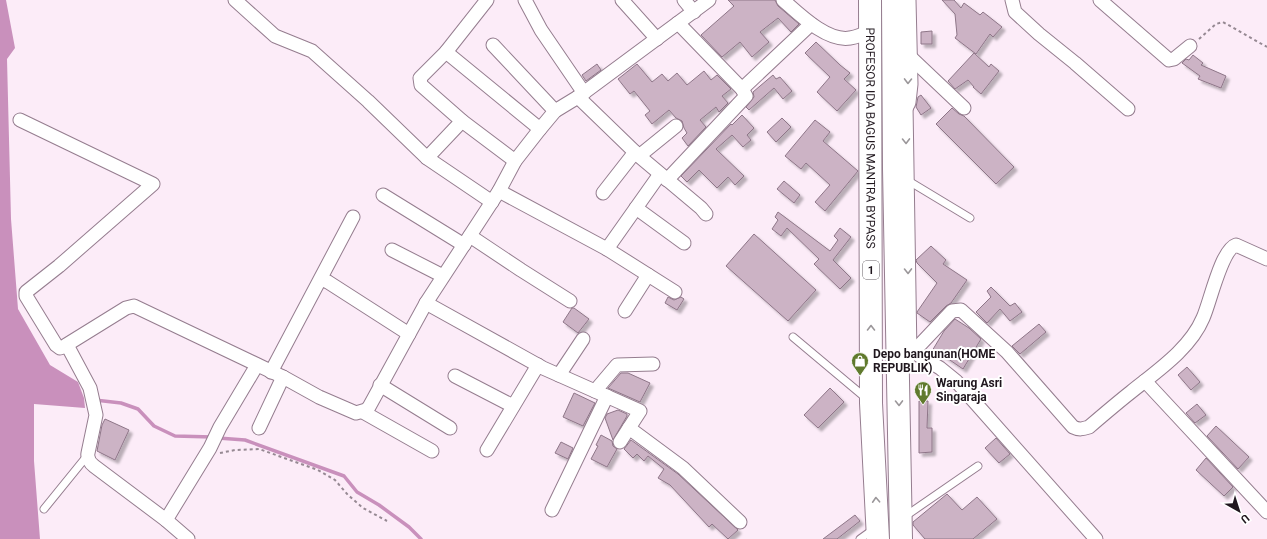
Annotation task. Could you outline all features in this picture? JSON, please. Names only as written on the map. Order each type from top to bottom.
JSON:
[{"type":"highway","points":[[870,14],[897,3]]},
{"type":"highway","name":"PROFESOR IDA BAGUS MANTRA BYPASS","points":[[897,3],[894,50],[893,126],[907,359],[901,529]]},
{"type":"highway","name":"PROFESOR IDA BAGUS MANTRA BYPASS","points":[[870,14],[872,403],[878,533]]},
{"type":"street","points":[[235,0],[275,36],[312,51],[368,101],[427,158],[492,202]]},
{"type":"street","points":[[488,0],[446,52],[420,78],[420,82],[421,85],[462,122],[515,161]]},
{"type":"street","points":[[525,0],[541,30],[581,95],[637,154],[701,208],[706,214]]},
{"type":"street","points":[[622,0],[657,39]]},
{"type":"street","points":[[684,0],[694,12]]},
{"type":"street","points":[[363,412],[369,406],[426,303],[499,191],[515,161],[540,129],[555,112],[581,95],[709,0]]},
{"type":"street","points":[[784,0],[811,24],[837,38],[849,39],[864,34],[870,14]]},
{"type":"street","points":[[1012,0],[1015,12],[1128,109]]},
{"type":"street","points":[[1100,0],[1169,60],[1174,59],[1190,46]]},
{"type":"street","points":[[897,3],[907,54],[908,84],[906,102],[907,359]]},
{"type":"street","points":[[607,249],[636,208],[664,177],[746,97],[742,89],[678,24]]},
{"type":"street","points":[[742,89],[811,24]]},
{"type":"street","points":[[493,45],[555,112]]},
{"type":"street","points":[[446,52],[540,129]]},
{"type":"street","points":[[907,54],[964,108]]},
{"type":"street","points":[[893,126],[906,102]]},
{"type":"street","points":[[20,120],[153,184],[59,266],[26,292],[26,296],[56,345],[60,348],[67,345],[126,308],[134,306],[284,377],[320,397],[356,412],[363,412],[432,451]]},
{"type":"street","points":[[427,158],[462,122]]},
{"type":"street","points":[[603,193],[637,154],[676,126]]},
{"type":"street","points":[[499,191],[607,249],[675,292]]},
{"type":"street","points":[[383,195],[521,270],[570,302]]},
{"type":"street","points":[[636,208],[684,243]]},
{"type":"street","points":[[271,372],[353,217]]},
{"type":"street","points":[[907,359],[952,311],[961,310],[1007,352],[1073,427],[1082,430],[1089,427],[1145,382],[1175,355],[1193,336],[1204,318],[1224,260],[1231,247],[1236,245],[1267,259]]},
{"type":"street","points":[[392,250],[443,276]]},
{"type":"street","points":[[625,311],[648,275]]},
{"type":"street","points":[[321,279],[409,334]]},
{"type":"street","points":[[426,303],[559,375],[640,411],[620,442]]},
{"type":"street","points":[[559,375],[583,339]]},
{"type":"street","points":[[67,345],[90,388],[96,415],[87,456],[94,466],[166,520],[188,539]]},
{"type":"street","points":[[907,359],[940,368],[956,381],[1096,539]]},
{"type":"street","points":[[487,450],[538,364]]},
{"type":"street","points":[[595,390],[617,365],[653,364]]},
{"type":"street","points":[[166,520],[257,365]]},
{"type":"street","points":[[455,376],[513,406]]},
{"type":"street","points":[[259,428],[284,377]]},
{"type":"street","points":[[1145,382],[1267,512]]},
{"type":"street","points":[[380,385],[450,428]]},
{"type":"street","points":[[552,510],[607,396]]},
{"type":"street","points":[[630,428],[683,468],[740,522]]},
{"type":"lane","points":[[907,180],[970,218]]},
{"type":"lane","points":[[793,338],[872,403]]},
{"type":"lane","points":[[44,509],[87,456]]},
{"type":"lane","points":[[901,529],[978,466]]},
{"type":"lane","points":[[860,539],[878,533]]},
{"type":"path","points":[[1190,46],[1216,24],[1223,22],[1267,47]]},
{"type":"path","points":[[207,452],[259,449],[298,462],[318,470],[335,480],[348,495],[363,508],[387,521]]},
{"type":"shaded area","points":[[0,0],[6,0],[15,48],[7,59],[11,219],[18,309],[50,365],[78,382],[84,398],[85,408],[34,404],[34,461],[40,539],[0,539]]},
{"type":"building","points":[[728,0],[775,0],[778,6],[799,24],[791,32],[778,18],[760,32],[769,42],[752,57],[740,42],[722,57],[701,35],[734,6]]},
{"type":"building","points":[[942,0],[954,0],[961,8],[964,3],[980,15],[983,12],[1002,27],[993,37],[990,34],[976,54],[955,38],[957,35],[955,14]]},
{"type":"building","points":[[932,31],[932,44],[921,44],[921,32]]},
{"type":"building","points":[[816,42],[850,73],[844,79],[856,90],[837,111],[817,92],[830,77],[805,53]]},
{"type":"building","points":[[974,53],[989,67],[991,64],[999,71],[981,94],[968,80],[955,89],[948,81]]},
{"type":"building","points":[[1193,55],[1203,63],[1201,65],[1226,76],[1221,88],[1198,79],[1200,76],[1182,63],[1186,59],[1189,60]]},
{"type":"building","points":[[597,64],[601,70],[586,81],[582,75]]},
{"type":"building","points":[[637,64],[652,82],[662,74],[668,81],[677,73],[687,85],[704,71],[711,80],[717,75],[731,89],[722,96],[728,103],[719,112],[716,107],[700,120],[706,127],[688,146],[682,138],[687,133],[682,121],[676,118],[669,110],[652,124],[645,115],[650,111],[634,91],[630,94],[618,79]]},
{"type":"building","points":[[773,75],[776,79],[780,77],[792,91],[783,99],[774,88],[749,110],[746,107],[754,97],[753,92]]},
{"type":"building","points":[[921,95],[931,108],[921,115],[916,107],[918,97]]},
{"type":"building","points":[[952,108],[964,116],[1014,167],[996,184],[936,124]]},
{"type":"building","points":[[742,115],[754,128],[747,135],[751,140],[743,147],[732,135],[716,149],[744,176],[735,185],[728,177],[717,188],[699,170],[687,182],[681,176],[731,124],[732,125]]},
{"type":"building","points":[[782,118],[791,127],[776,142],[767,132]]},
{"type":"building","points":[[815,120],[830,132],[823,141],[858,171],[825,211],[815,202],[830,185],[806,163],[801,169],[785,156]]},
{"type":"building","points":[[784,181],[800,195],[794,203],[777,189]]},
{"type":"building","points":[[778,212],[830,251],[838,240],[834,236],[840,228],[851,237],[833,260],[851,278],[840,289],[814,264],[819,259],[787,228],[781,236],[772,229],[778,220],[775,217]]},
{"type":"building","points":[[754,234],[816,290],[788,321],[726,266]]},
{"type":"building","points":[[931,246],[946,260],[943,264],[967,280],[951,303],[930,322],[917,312],[937,283],[917,263],[916,260]]},
{"type":"building","points":[[991,287],[1010,306],[1015,303],[1022,312],[1010,321],[1000,309],[987,323],[976,312],[991,297],[987,291]]},
{"type":"building","points":[[668,297],[674,300],[681,297],[684,299],[677,310],[665,303]]},
{"type":"building","points":[[572,308],[589,319],[578,333],[563,322]]},
{"type":"building","points":[[955,319],[969,328],[981,339],[963,369],[941,354],[940,356],[932,351],[944,331]]},
{"type":"building","points":[[1039,324],[1046,332],[1020,354],[1012,346]]},
{"type":"building","points":[[1187,367],[1200,382],[1191,390],[1178,375]]},
{"type":"building","points":[[621,373],[628,373],[650,383],[640,402],[608,388]]},
{"type":"building","points":[[830,388],[844,402],[818,428],[804,415]]},
{"type":"building","points":[[574,393],[595,403],[583,426],[563,417]]},
{"type":"building","points":[[919,401],[928,401],[927,428],[932,428],[932,452],[919,453]]},
{"type":"building","points":[[1197,404],[1206,415],[1195,423],[1186,413]]},
{"type":"building","points":[[618,410],[627,414],[627,416],[613,440],[605,418],[607,414]]},
{"type":"building","points":[[105,419],[129,430],[115,460],[97,451],[102,425]]},
{"type":"building","points":[[1216,426],[1249,457],[1238,469],[1207,436]]},
{"type":"building","points":[[601,435],[612,441],[613,446],[617,449],[607,467],[591,459],[598,446],[596,445]]},
{"type":"building","points":[[996,438],[1010,454],[999,463],[985,448]]},
{"type":"building","points":[[631,440],[678,474],[738,530],[728,539],[712,524],[709,527],[670,485],[658,478],[664,469],[648,456],[644,461],[637,454],[633,458],[624,449]]},
{"type":"building","points":[[561,442],[573,448],[568,459],[555,453]]},
{"type":"building","points":[[1206,458],[1233,487],[1224,496],[1196,470]]},
{"type":"building","points":[[947,494],[962,510],[977,497],[997,519],[973,539],[925,539],[913,525],[913,522]]},
{"type":"building","points":[[855,515],[860,521],[837,539],[823,539]]},
{"type":"waterway","points":[[95,400],[121,403],[138,409],[154,426],[175,436],[212,437]]},
{"type":"waterway","points":[[218,438],[245,440],[344,476],[357,492],[379,505],[409,527],[421,539]]},
{"type":"place","name":"Depo bangunan(HOME REPUBLIK)","points":[[860,376]]},
{"type":"place","name":"Warung Asri Singaraja","points":[[923,405]]}]
